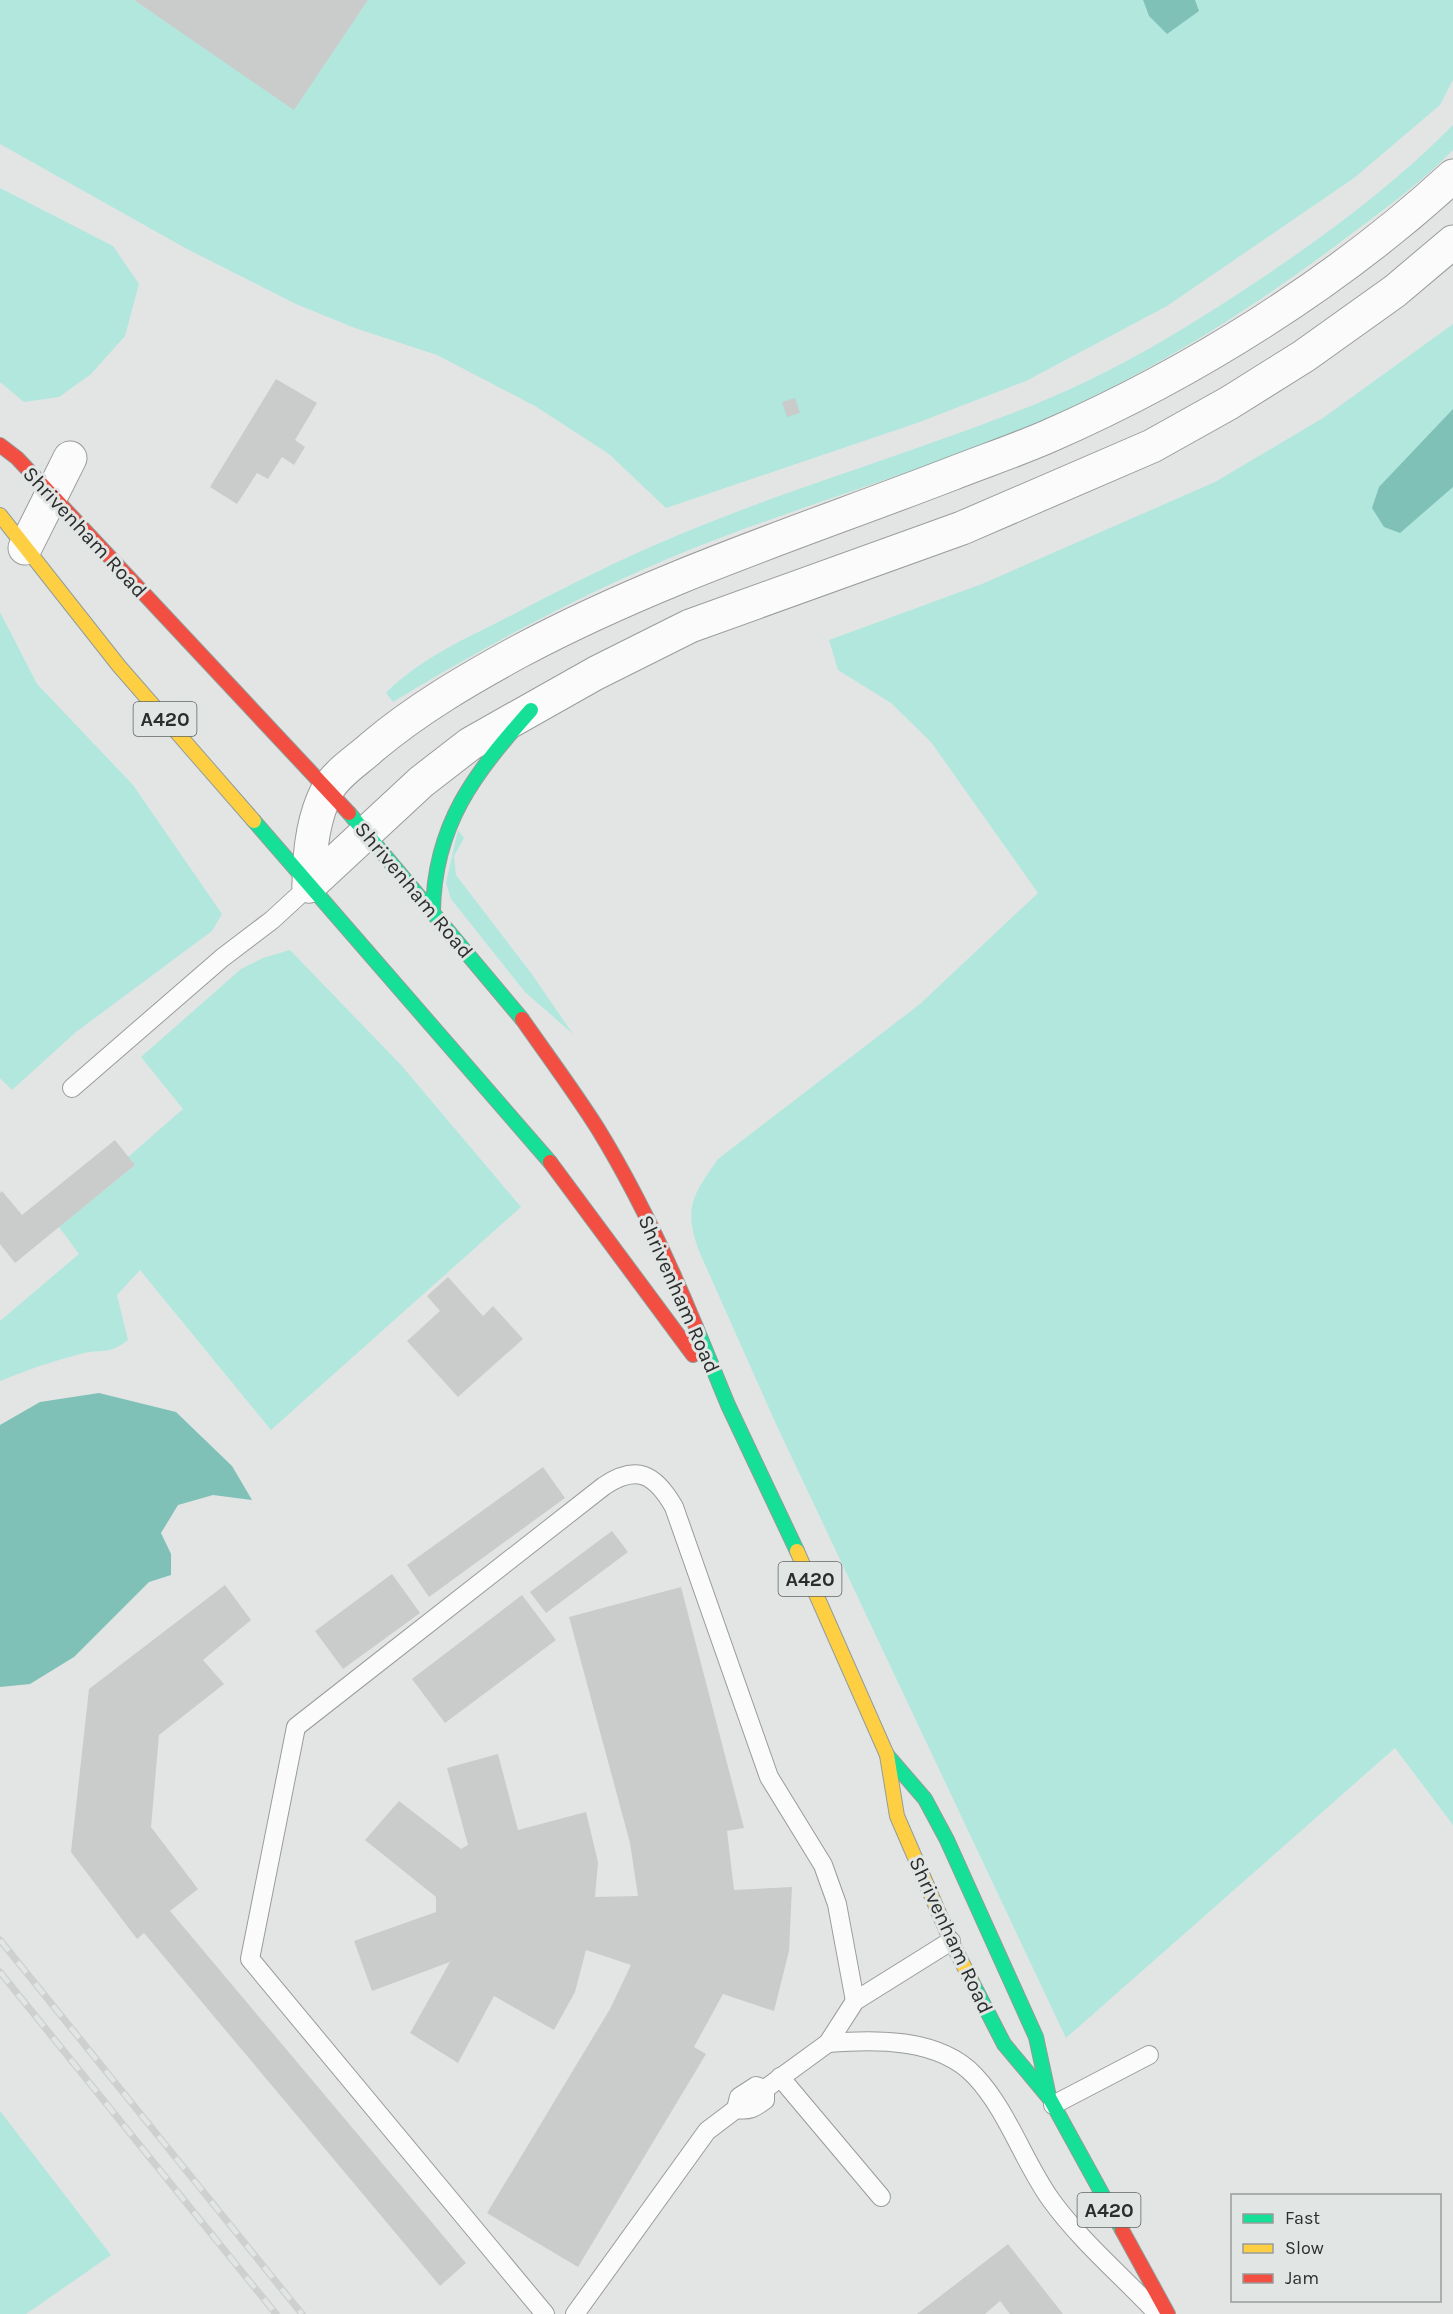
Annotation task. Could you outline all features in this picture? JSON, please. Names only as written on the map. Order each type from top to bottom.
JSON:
[{"type":"highway","name":"Shrivenham Road","points":[[0,445],[51,495],[366,833],[517,1012],[597,1128],[627,1180],[678,1283],[728,1405],[773,1497],[887,1755],[897,1816],[951,1941],[1004,2044],[1051,2102],[1168,2314]]},
{"type":"highway","name":"Shrivenham Road","points":[[0,514],[119,666],[555,1168],[645,1287],[728,1405]]},
{"type":"highway","points":[[433,912],[434,874],[439,850],[454,814],[488,763],[531,710]]},
{"type":"highway","name":"Shrivenham Road","points":[[887,1755],[925,1799],[936,1817],[1036,2037],[1051,2102]]},
{"type":"highway","points":[[951,1941],[996,1946]]},
{"type":"street","points":[[309,886],[309,856],[327,789],[398,725],[468,679],[549,636],[682,576],[1049,436],[1160,380],[1264,320],[1325,279],[1384,237],[1453,176]]},
{"type":"street","points":[[309,886],[441,765],[502,724],[617,662],[690,626],[962,528],[1152,446],[1229,403],[1304,356],[1395,291],[1453,243]]},
{"type":"street","points":[[25,548],[70,458]]},
{"type":"lane","points":[[72,1088],[309,886]]},
{"type":"lane","points":[[545,2314],[250,1959],[296,1727],[603,1486],[626,1474],[642,1474],[655,1479],[674,1507],[769,1777],[824,1865],[837,1904],[855,2001]]},
{"type":"lane","points":[[575,2314],[707,2131],[736,2109],[739,2097],[756,2086],[765,2089],[828,2043],[855,2001],[951,1941]]},
{"type":"lane","points":[[828,2043],[864,2040],[913,2046],[955,2061],[970,2071],[993,2101],[1051,2199],[1157,2314]]},
{"type":"lane","points":[[1051,2102],[1149,2055]]},
{"type":"lane","points":[[780,2077],[881,2197]]},
{"type":"shaded area","points":[[0,0],[134,0],[294,109],[368,0],[1143,0],[1149,16],[1198,11],[1195,0],[1453,0],[1453,80],[1440,105],[1354,178],[1167,306],[1026,381],[917,423],[666,508],[609,454],[535,406],[437,355],[355,328],[296,304],[187,249],[0,144]]},
{"type":"shaded area","points":[[1143,0],[1195,0],[1199,11],[1167,34],[1149,16]]},
{"type":"shaded area","points":[[1453,125],[1453,150],[1388,207],[1233,317],[1194,342],[1113,387],[988,443],[736,532],[655,564],[540,619],[393,702],[386,693],[415,669],[448,648],[575,582],[635,554],[766,501],[1038,403],[1125,362],[1209,313],[1313,243],[1409,167]]},
{"type":"shaded area","points":[[0,188],[113,246],[139,284],[125,336],[91,374],[59,397],[24,402],[0,382]]},
{"type":"shaded area","points":[[1453,324],[1453,1825],[1395,1748],[1066,2038],[776,1424],[699,1251],[692,1223],[693,1202],[702,1182],[718,1159],[920,1004],[1038,893],[931,742],[891,703],[838,670],[829,640],[982,584],[1215,482],[1323,418]]},
{"type":"shaded area","points":[[1453,409],[1453,487],[1400,533],[1384,527],[1372,508],[1379,487]]},
{"type":"shaded area","points":[[0,612],[37,684],[133,785],[222,914],[212,931],[76,1032],[12,1090],[0,1078]]},
{"type":"shaded area","points":[[458,830],[464,838],[454,856],[456,875],[531,973],[573,1034],[525,992],[451,899],[446,883]]},
{"type":"shaded area","points":[[290,950],[401,1065],[521,1207],[271,1430],[140,1270],[117,1295],[128,1340],[110,1350],[88,1352],[70,1357],[0,1381],[0,1321],[79,1254],[59,1227],[135,1165],[128,1157],[183,1109],[141,1057],[241,969],[263,958]]},
{"type":"shaded area","points":[[99,1393],[176,1412],[232,1466],[252,1500],[213,1495],[178,1505],[161,1533],[171,1554],[171,1575],[149,1582],[74,1657],[30,1684],[0,1687],[0,1425],[40,1402]]},
{"type":"shaded area","points":[[0,2111],[111,2255],[26,2314],[0,2314]]},
{"type":"building","points":[[134,0],[368,0],[294,110]]},
{"type":"building","points":[[276,379],[317,403],[295,440],[305,447],[294,465],[282,457],[268,479],[257,473],[237,504],[210,487]]},
{"type":"building","points":[[795,398],[800,413],[787,417],[782,402]]},
{"type":"building","points":[[115,1140],[135,1165],[15,1263],[0,1244],[0,1193],[2,1191],[22,1215]]},
{"type":"building","points":[[448,1277],[483,1316],[493,1306],[523,1339],[458,1397],[407,1341],[440,1311],[427,1296]]},
{"type":"building","points":[[543,1467],[565,1498],[429,1597],[407,1565]]},
{"type":"building","points":[[612,1531],[628,1552],[546,1613],[530,1592]]},
{"type":"building","points":[[392,1574],[420,1613],[343,1669],[315,1631]]},
{"type":"building","points":[[225,1585],[251,1620],[203,1660],[224,1684],[159,1735],[151,1827],[198,1889],[170,1911],[466,2263],[440,2286],[144,1933],[137,1939],[71,1852],[89,1689]]},
{"type":"building","points":[[681,1587],[744,1828],[727,1831],[734,1890],[792,1887],[789,1951],[774,2011],[723,1994],[694,2047],[706,2054],[578,2267],[487,2213],[610,2009],[631,1965],[586,1950],[575,1992],[554,2030],[494,1996],[458,2063],[410,2033],[450,1962],[372,1991],[354,1941],[436,1912],[436,1897],[365,1840],[399,1801],[461,1849],[468,1845],[447,1768],[498,1754],[518,1830],[586,1812],[598,1862],[595,1897],[638,1896],[630,1843],[569,1617]]},
{"type":"building","points":[[522,1595],[556,1640],[445,1723],[412,1679]]},
{"type":"building","points":[[1008,2244],[1063,2314],[1010,2314],[1000,2301],[985,2314],[917,2314]]},
{"type":"railway","points":[[0,1940],[302,2314]]},
{"type":"railway","points":[[0,1972],[276,2314]]},
{"type":"traffic: fast","points":[[433,912],[435,881],[441,852],[461,802],[492,756],[531,710]]},
{"type":"traffic: fast","points":[[349,813],[522,1019]]},
{"type":"traffic: fast","points":[[254,821],[550,1162]]},
{"type":"traffic: fast","points":[[696,1327],[728,1405],[797,1551]]},
{"type":"traffic: fast","points":[[887,1755],[925,1799],[947,1840],[1036,2037],[1049,2097]]},
{"type":"traffic: fast","points":[[971,1980],[1004,2044],[1050,2099],[1122,2230]]},
{"type":"traffic: slow","points":[[0,515],[119,666],[254,821]]},
{"type":"traffic: slow","points":[[797,1551],[887,1755],[897,1816],[951,1941],[971,1980]]},
{"type":"traffic: jam","points":[[0,445],[17,458],[349,813]]},
{"type":"traffic: jam","points":[[522,1019],[580,1101],[612,1153],[651,1226],[696,1327]]},
{"type":"traffic: jam","points":[[550,1162],[693,1355]]},
{"type":"traffic: jam","points":[[1122,2230],[1168,2314]]}]
